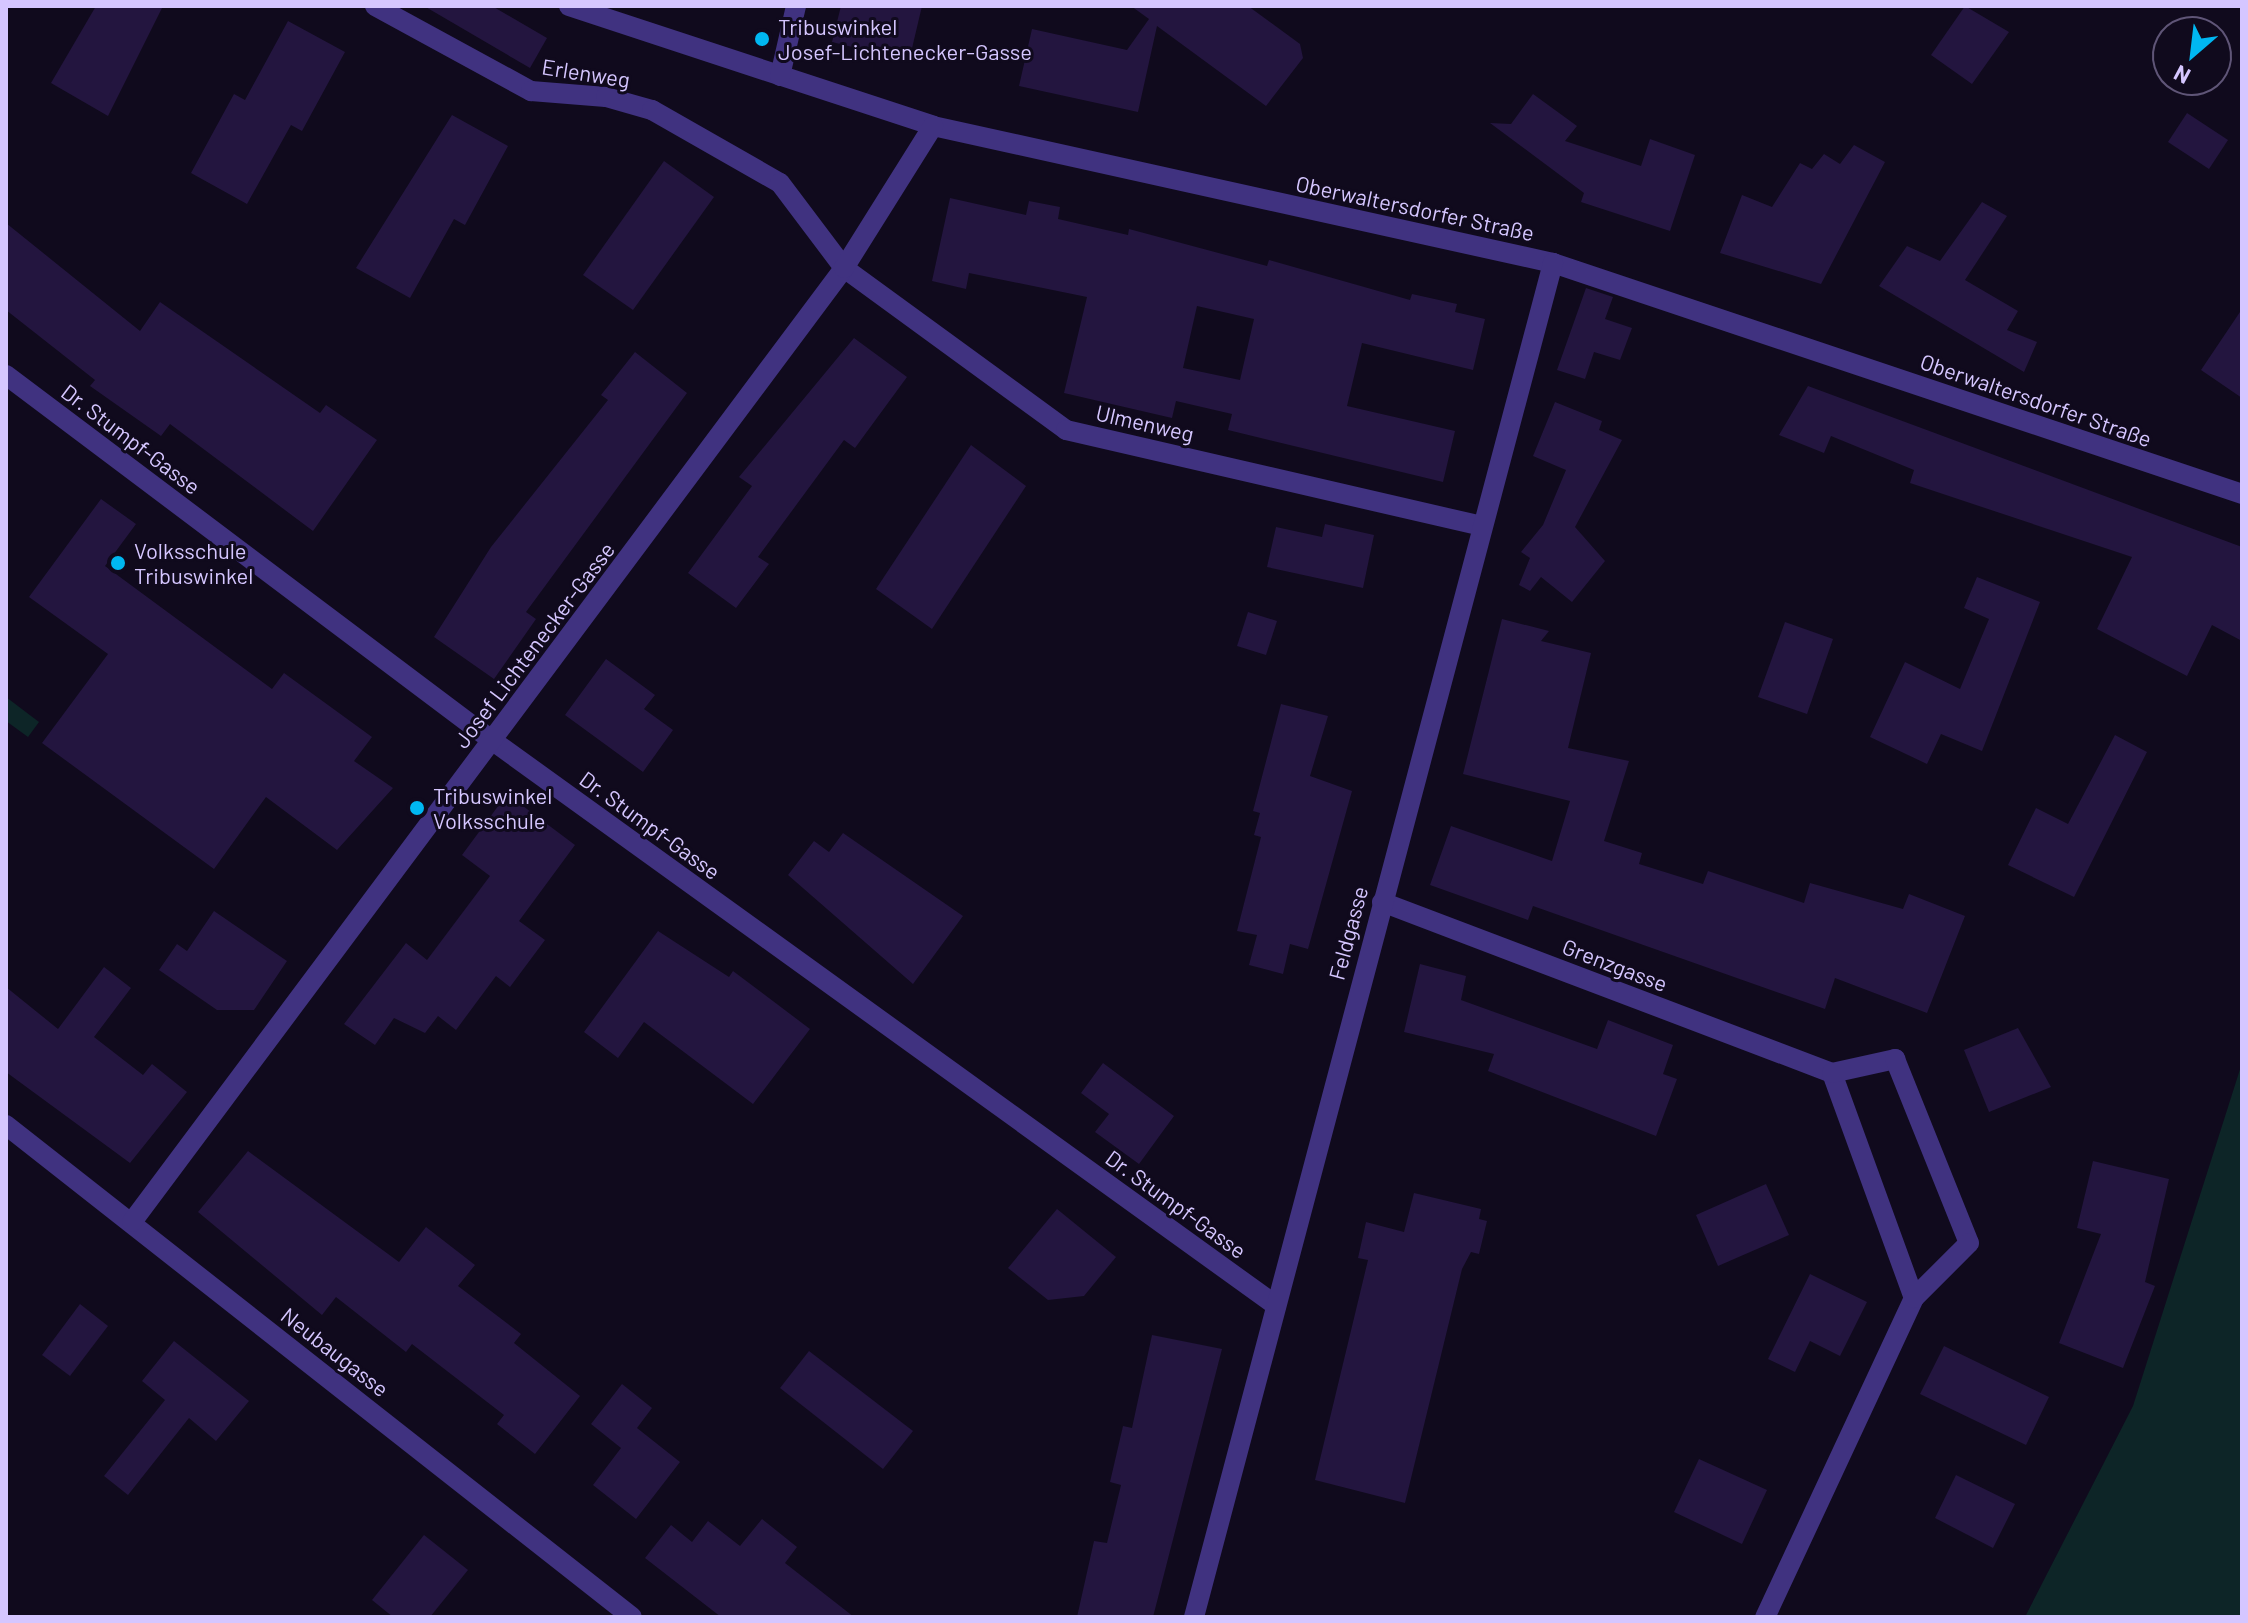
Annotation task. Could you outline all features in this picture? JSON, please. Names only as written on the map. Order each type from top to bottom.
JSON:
[{"type":"street","name":"Erlenweg","points":[[375,6],[531,91],[606,97],[652,110],[780,183],[844,268]]},
{"type":"street","name":"Oberwaltersdorfer Straße","points":[[569,6],[933,126],[1553,263],[2242,494]]},
{"type":"street","points":[[780,76],[796,6]]},
{"type":"street","name":"Josef Lichtenecker-Gasse","points":[[132,1222],[844,268],[933,126]]},
{"type":"street","name":"Feldgasse","points":[[1194,1617],[1274,1304],[1553,263]]},
{"type":"street","name":"Ulmenweg","points":[[844,268],[1066,430],[1481,526]]},
{"type":"street","name":"Dr. Stumpf-Gasse","points":[[6,375],[493,741],[1274,1304]]},
{"type":"street","name":"Grenzgasse","points":[[1382,902],[1832,1073]]},
{"type":"street","points":[[1765,1617],[1914,1298],[1969,1243],[1895,1059],[1832,1073],[1914,1298]]},
{"type":"street","name":"Neubaugasse","points":[[6,1125],[632,1617]]},
{"type":"green space","points":[[6,697],[39,722],[28,737],[6,721]]},
{"type":"green space","points":[[2242,1063],[2242,1617],[2025,1617],[2133,1406]]},
{"type":"building","points":[[96,6],[163,6],[108,116],[51,83]]},
{"type":"building","points":[[424,6],[492,6],[547,38],[530,68]]},
{"type":"building","points":[[841,6],[922,6],[909,61],[832,42]]},
{"type":"building","points":[[1131,6],[1248,6],[1300,44],[1303,58],[1266,106],[1157,26],[1138,112],[1019,86],[1032,29],[1127,50],[1149,19]]},
{"type":"building","points":[[1965,6],[2009,32],[1972,84],[1931,55]]},
{"type":"building","points":[[288,21],[345,52],[302,131],[291,125],[247,204],[191,173],[234,94],[245,100]]},
{"type":"building","points":[[1533,94],[1577,126],[1565,141],[1641,166],[1650,139],[1695,155],[1670,231],[1581,202],[1584,193],[1490,123],[1511,124]]},
{"type":"building","points":[[2187,113],[2228,140],[2209,169],[2168,142]]},
{"type":"building","points":[[452,115],[508,146],[465,225],[454,219],[410,298],[356,268]]},
{"type":"building","points":[[1854,145],[1885,162],[1821,284],[1720,253],[1742,195],[1772,207],[1800,163],[1812,169],[1824,154],[1840,164]]},
{"type":"building","points":[[664,161],[714,197],[633,310],[583,275]]},
{"type":"building","points":[[950,198],[1026,215],[1029,201],[1060,207],[1058,219],[1128,235],[1129,229],[1267,266],[1269,260],[1410,300],[1412,294],[1457,304],[1455,312],[1485,319],[1473,370],[1362,343],[1347,406],[1455,431],[1443,482],[1228,430],[1232,414],[1176,401],[1172,418],[1064,393],[1087,297],[969,273],[966,289],[932,281]],"holes":[[[1197,306],[1254,319],[1240,380],[1183,368]]]},
{"type":"building","points":[[1982,202],[2007,216],[1965,280],[2018,311],[2007,330],[2037,342],[2024,372],[1879,286],[1907,246],[1940,261]]},
{"type":"building","points":[[6,223],[140,331],[160,302],[320,413],[326,405],[377,440],[313,531],[170,424],[161,436],[90,386],[95,380],[6,310]]},
{"type":"building","points":[[1586,288],[1613,297],[1605,319],[1632,328],[1620,360],[1594,352],[1585,379],[1557,370]]},
{"type":"building","points":[[2242,309],[2242,398],[2201,370]]},
{"type":"building","points":[[854,338],[907,377],[855,448],[844,440],[758,557],[769,564],[736,608],[688,573],[752,486],[739,477]]},
{"type":"building","points":[[635,352],[687,393],[526,612],[536,619],[494,679],[434,637],[491,547],[608,400],[601,395]]},
{"type":"building","points":[[1808,386],[2242,547],[2242,641],[2212,625],[2187,676],[2097,629],[2132,557],[1910,483],[1914,470],[1831,436],[1824,453],[1779,435]]},
{"type":"building","points":[[1555,402],[1602,421],[1599,430],[1622,440],[1575,527],[1605,561],[1572,602],[1541,577],[1530,591],[1519,585],[1530,558],[1521,552],[1543,525],[1566,470],[1533,456]]},
{"type":"building","points":[[971,445],[1026,486],[932,629],[876,589]]},
{"type":"building","points":[[101,499],[136,524],[105,566],[272,689],[284,673],[372,737],[354,761],[393,788],[337,850],[266,797],[214,869],[42,743],[108,654],[29,597]]},
{"type":"building","points":[[1325,524],[1374,535],[1363,588],[1267,567],[1276,527],[1322,537]]},
{"type":"building","points":[[1977,577],[2040,602],[1982,751],[1941,734],[1927,764],[1870,737],[1905,662],[1960,689],[1989,619],[1964,608]]},
{"type":"building","points":[[1248,612],[1277,621],[1266,655],[1237,646]]},
{"type":"building","points":[[1502,619],[1549,631],[1541,641],[1591,653],[1568,748],[1629,761],[1604,841],[1642,853],[1639,864],[1703,884],[1708,871],[1804,903],[1810,883],[1903,909],[1909,894],[1965,916],[1927,1013],[1835,978],[1825,1009],[1533,906],[1528,920],[1430,885],[1451,826],[1552,861],[1570,801],[1463,774]]},
{"type":"building","points":[[1785,622],[1833,639],[1807,714],[1758,697]]},
{"type":"building","points":[[606,659],[655,695],[644,709],[673,730],[643,772],[565,715]]},
{"type":"building","points":[[1281,704],[1328,716],[1310,776],[1352,791],[1308,949],[1290,944],[1283,974],[1249,965],[1257,935],[1237,931],[1261,837],[1254,835],[1260,813],[1253,811]]},
{"type":"building","points":[[2115,735],[2147,752],[2074,897],[2008,865],[2036,808],[2068,824]]},
{"type":"building","points":[[507,794],[575,845],[519,921],[545,940],[510,987],[496,976],[456,1030],[438,1016],[425,1033],[394,1018],[375,1045],[344,1024],[406,943],[427,960],[490,876],[462,855]]},
{"type":"building","points":[[843,833],[963,916],[913,984],[788,875],[814,841],[829,852]]},
{"type":"building","points":[[214,911],[287,961],[254,1010],[217,1010],[159,970],[177,944],[187,951]]},
{"type":"building","points":[[658,931],[729,977],[733,971],[810,1029],[753,1104],[644,1022],[618,1058],[584,1032]]},
{"type":"building","points":[[1420,964],[1466,976],[1461,1000],[1597,1049],[1608,1020],[1673,1045],[1663,1074],[1677,1079],[1656,1136],[1488,1071],[1494,1054],[1404,1032]]},
{"type":"building","points":[[104,967],[131,988],[94,1037],[143,1075],[152,1064],[187,1092],[130,1163],[6,1072],[6,987],[58,1029]]},
{"type":"building","points":[[2018,1028],[2051,1087],[1989,1112],[1964,1050]]},
{"type":"building","points":[[1103,1063],[1174,1116],[1139,1164],[1095,1132],[1109,1114],[1081,1093]]},
{"type":"building","points":[[248,1151],[399,1262],[426,1227],[475,1265],[458,1286],[521,1334],[514,1343],[580,1396],[535,1454],[497,1424],[504,1415],[412,1344],[406,1352],[336,1297],[322,1315],[198,1212]]},
{"type":"building","points":[[2093,1161],[2169,1179],[2145,1282],[2155,1286],[2123,1368],[2059,1343],[2101,1234],[2077,1228]]},
{"type":"building","points":[[1766,1184],[1789,1235],[1718,1266],[1696,1215]]},
{"type":"building","points":[[1414,1193],[1481,1209],[1479,1219],[1487,1221],[1479,1254],[1471,1252],[1462,1269],[1405,1503],[1315,1480],[1368,1260],[1358,1258],[1366,1222],[1404,1232]]},
{"type":"building","points":[[1057,1209],[1116,1257],[1084,1296],[1048,1300],[1008,1268]]},
{"type":"building","points":[[1810,1274],[1867,1302],[1840,1356],[1810,1341],[1795,1372],[1768,1359]]},
{"type":"building","points":[[80,1304],[108,1326],[70,1376],[42,1355]]},
{"type":"building","points":[[1152,1335],[1222,1349],[1153,1617],[1077,1617],[1094,1541],[1107,1543],[1121,1485],[1110,1482],[1123,1426],[1132,1428]]},
{"type":"building","points":[[174,1341],[249,1401],[216,1441],[189,1418],[128,1495],[104,1476],[165,1400],[142,1381]]},
{"type":"building","points":[[1944,1346],[2049,1397],[2026,1445],[1920,1394]]},
{"type":"building","points":[[809,1351],[913,1431],[883,1469],[780,1388]]},
{"type":"building","points":[[622,1384],[652,1408],[637,1428],[680,1462],[636,1519],[593,1485],[621,1448],[591,1424]]},
{"type":"building","points":[[1699,1459],[1767,1490],[1742,1544],[1674,1512]]},
{"type":"building","points":[[1956,1475],[2015,1504],[1993,1548],[1935,1518]]},
{"type":"building","points":[[762,1519],[797,1547],[785,1563],[854,1617],[721,1617],[645,1558],[671,1525],[692,1542],[708,1521],[740,1546]]},
{"type":"building","points":[[424,1535],[468,1570],[430,1617],[393,1617],[372,1600]]},
{"type":"place","name":"Tribuswinkel Josef-Lichtenecker-Gasse","points":[[762,39]]},
{"type":"place","name":"Volksschule Tribuswinkel","points":[[118,563]]},
{"type":"place","name":"Tribuswinkel Volksschule","points":[[417,808]]}]
